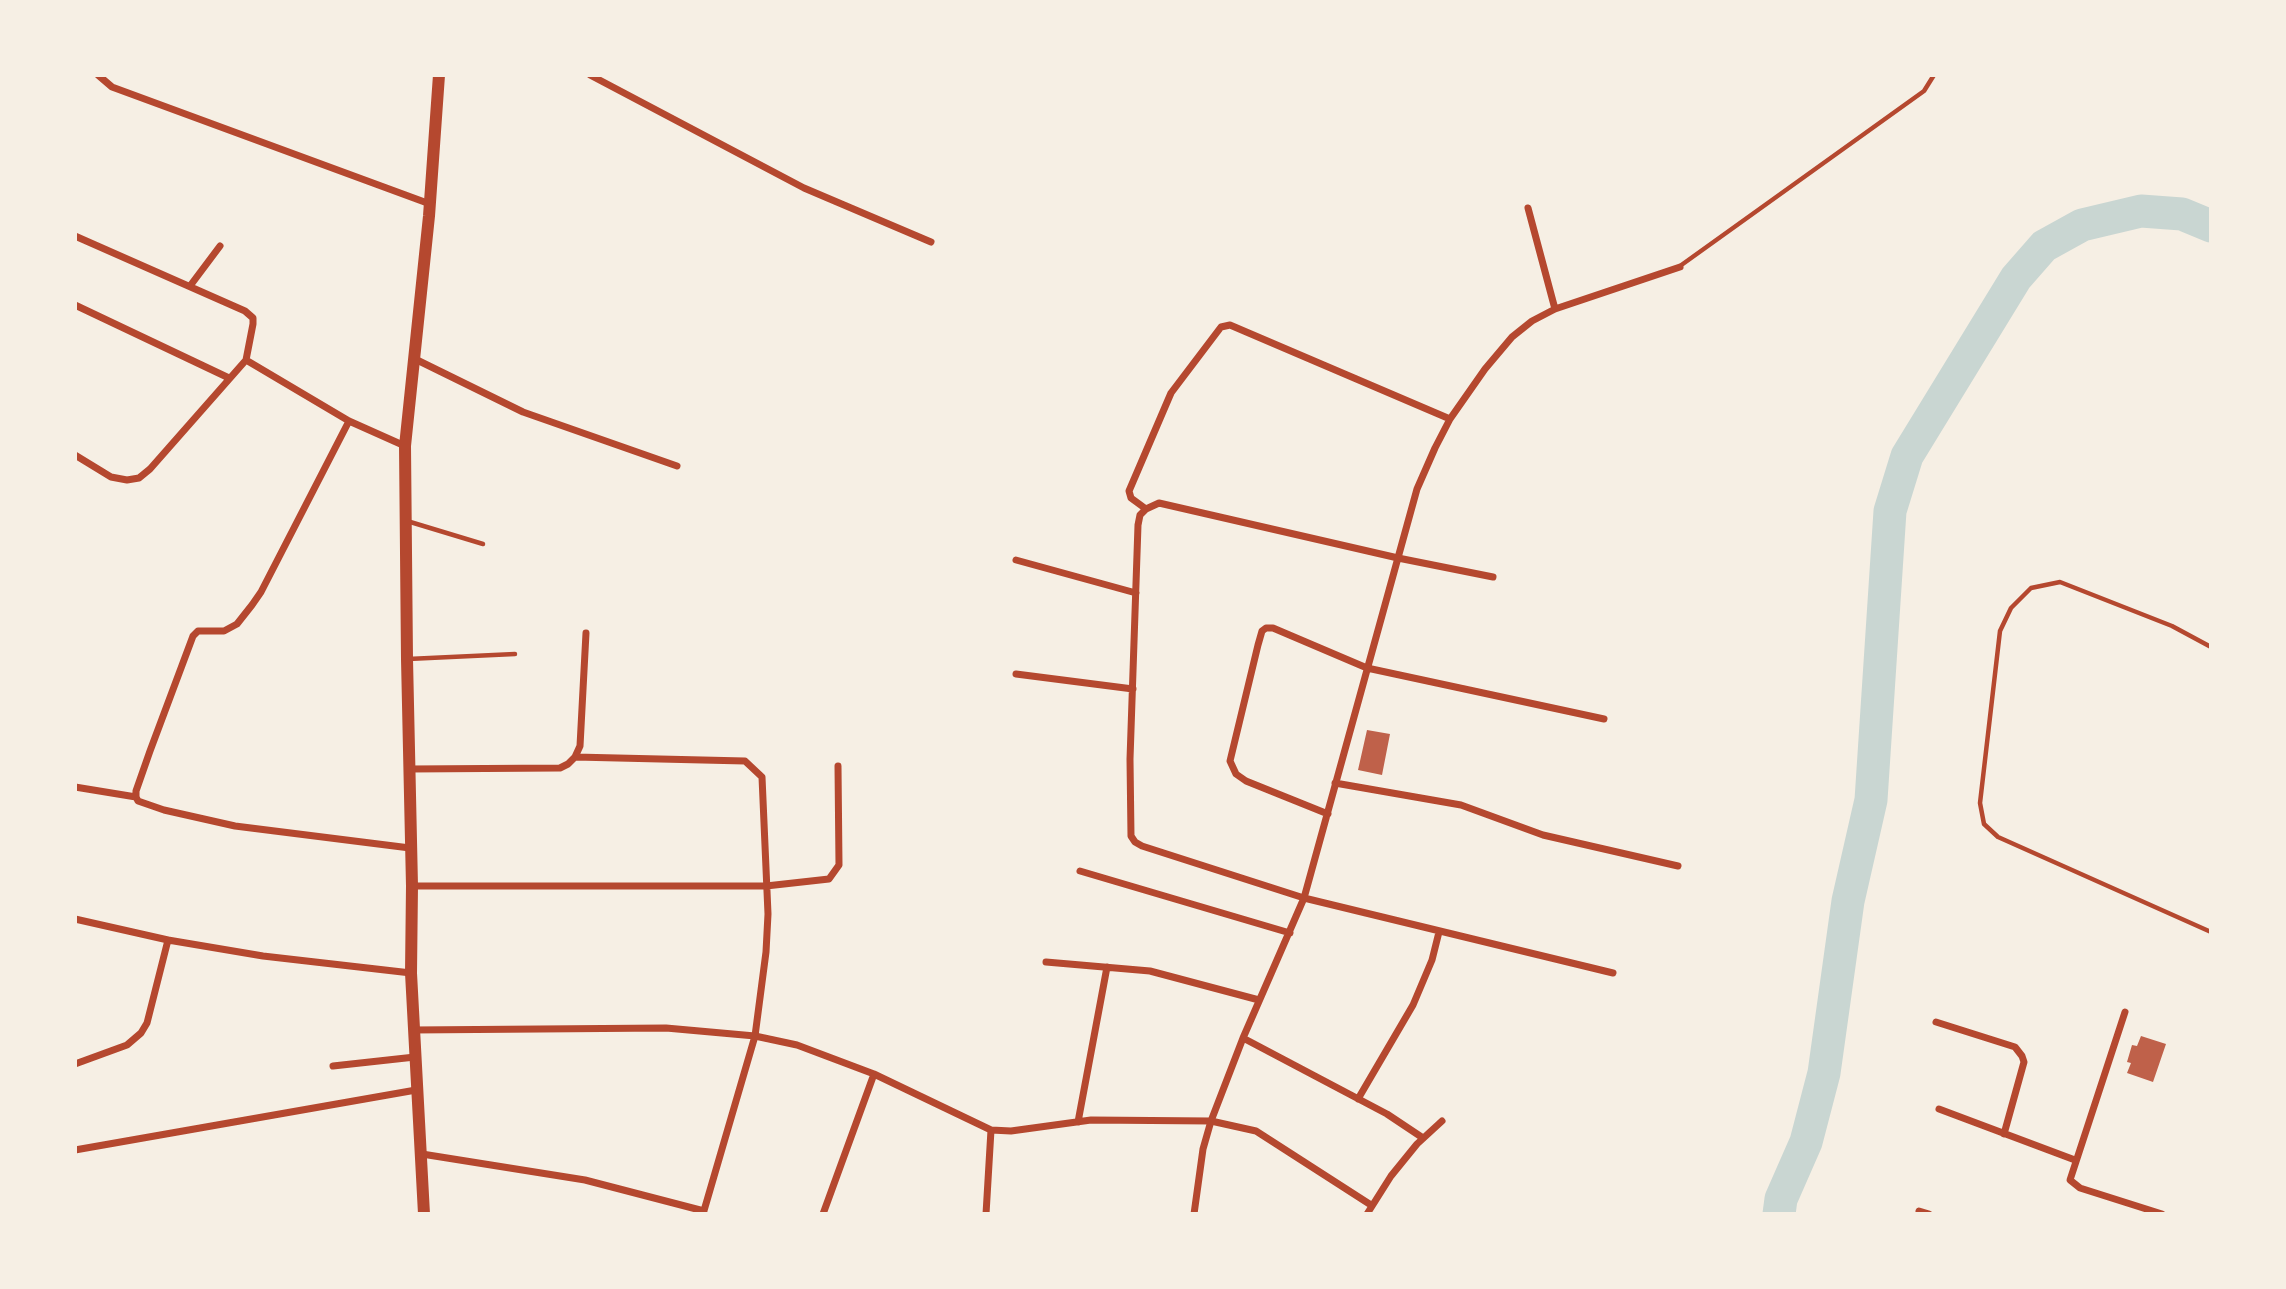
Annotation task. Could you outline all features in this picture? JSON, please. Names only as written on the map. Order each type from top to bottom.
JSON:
[{"type":"main road","points":[[424,1214],[411,973],[405,446],[430,204],[439,75]]},
{"type":"street","points":[[98,75],[112,87],[430,204]]},
{"type":"street","points":[[590,75],[804,188],[931,242]]},
{"type":"street","points":[[1528,208],[1555,309]]},
{"type":"street","points":[[75,236],[245,311],[253,318],[246,360],[150,469],[139,478],[127,480],[111,477],[75,455]]},
{"type":"street","points":[[190,286],[220,246]]},
{"type":"street","points":[[1194,1214],[1203,1149],[1211,1121],[1243,1038],[1304,898],[1416,489],[1450,419],[1485,369],[1532,321],[1555,309],[1679,267]]},
{"type":"street","points":[[75,305],[229,378]]},
{"type":"street","points":[[1146,509],[1131,498],[1129,491],[1171,393],[1220,327],[1230,325],[1450,419]]},
{"type":"street","points":[[415,359],[523,412],[677,466]]},
{"type":"street","points":[[246,360],[349,421],[405,446]]},
{"type":"street","points":[[349,421],[252,605],[237,624],[224,631],[198,631],[193,636],[135,791],[138,801],[164,810],[235,826],[410,848]]},
{"type":"street","points":[[1493,577],[1158,503],[1146,509],[1140,515],[1138,525],[1130,829],[1135,842],[1142,846],[1304,898],[1613,973]]},
{"type":"street","points":[[1016,560],[1136,593]]},
{"type":"street","points":[[1328,814],[1246,781],[1236,774],[1230,761],[1258,645],[1262,631],[1266,628],[1273,628],[1367,668],[1604,719]]},
{"type":"street","points":[[410,769],[560,768],[568,764],[580,746],[586,633]]},
{"type":"street","points":[[1016,674],[1133,689]]},
{"type":"street","points":[[422,1154],[585,1180],[703,1213],[755,1036],[768,914],[762,777],[745,761],[575,757]]},
{"type":"street","points":[[412,886],[766,886],[829,879],[839,864],[838,766]]},
{"type":"street","points":[[1335,783],[1461,805],[1543,835],[1678,866]]},
{"type":"street","points":[[75,787],[136,797]]},
{"type":"street","points":[[1080,871],[1290,933]]},
{"type":"street","points":[[75,919],[168,940],[262,956],[411,973]]},
{"type":"street","points":[[1358,1099],[1413,1005],[1432,960],[1439,932]]},
{"type":"street","points":[[75,1064],[127,1045],[141,1032],[147,1023],[168,940]]},
{"type":"street","points":[[1046,962],[1160,973],[1259,1000]]},
{"type":"street","points":[[1078,1122],[1107,968]]},
{"type":"street","points":[[2125,1012],[2070,1180],[2074,1184],[2162,1214]]},
{"type":"street","points":[[1936,1022],[2015,1047],[2022,1056],[2024,1062],[2004,1133]]},
{"type":"street","points":[[414,1030],[666,1027],[755,1036],[797,1045],[874,1074],[991,1130],[1010,1131],[1091,1120],[1211,1121],[1256,1130],[1371,1205]]},
{"type":"street","points":[[1243,1038],[1387,1114],[1423,1139]]},
{"type":"street","points":[[333,1066],[415,1058]]},
{"type":"street","points":[[823,1214],[874,1074]]},
{"type":"street","points":[[75,1150],[416,1090]]},
{"type":"street","points":[[1939,1110],[2075,1160]]},
{"type":"street","points":[[1367,1214],[1391,1176],[1442,1121]]},
{"type":"street","points":[[986,1214],[991,1130]]},
{"type":"street","points":[[1919,1210],[1929,1214]]},
{"type":"lane","points":[[1679,267],[1924,91],[1934,75]]},
{"type":"lane","points":[[406,521],[483,544]]},
{"type":"lane","points":[[2211,647],[2172,626],[2060,582],[2031,588],[2011,608],[2000,631],[1980,814],[1984,824],[1998,837],[2211,932]]},
{"type":"lane","points":[[407,659],[515,654]]},
{"type":"building","points":[[1367,730],[1390,734],[1382,775],[1358,770]]},
{"type":"building","points":[[2141,1036],[2166,1044],[2153,1082],[2127,1073],[2131,1063],[2127,1062],[2132,1045],[2137,1046]]},
{"type":"waterway","points":[[1779,1214],[1781,1199],[1806,1142],[1824,1073],[1848,901],[1871,800],[1890,511],[1907,456],[2016,278],[2044,246],[2082,225],[2141,211],[2182,214],[2211,226]]}]
